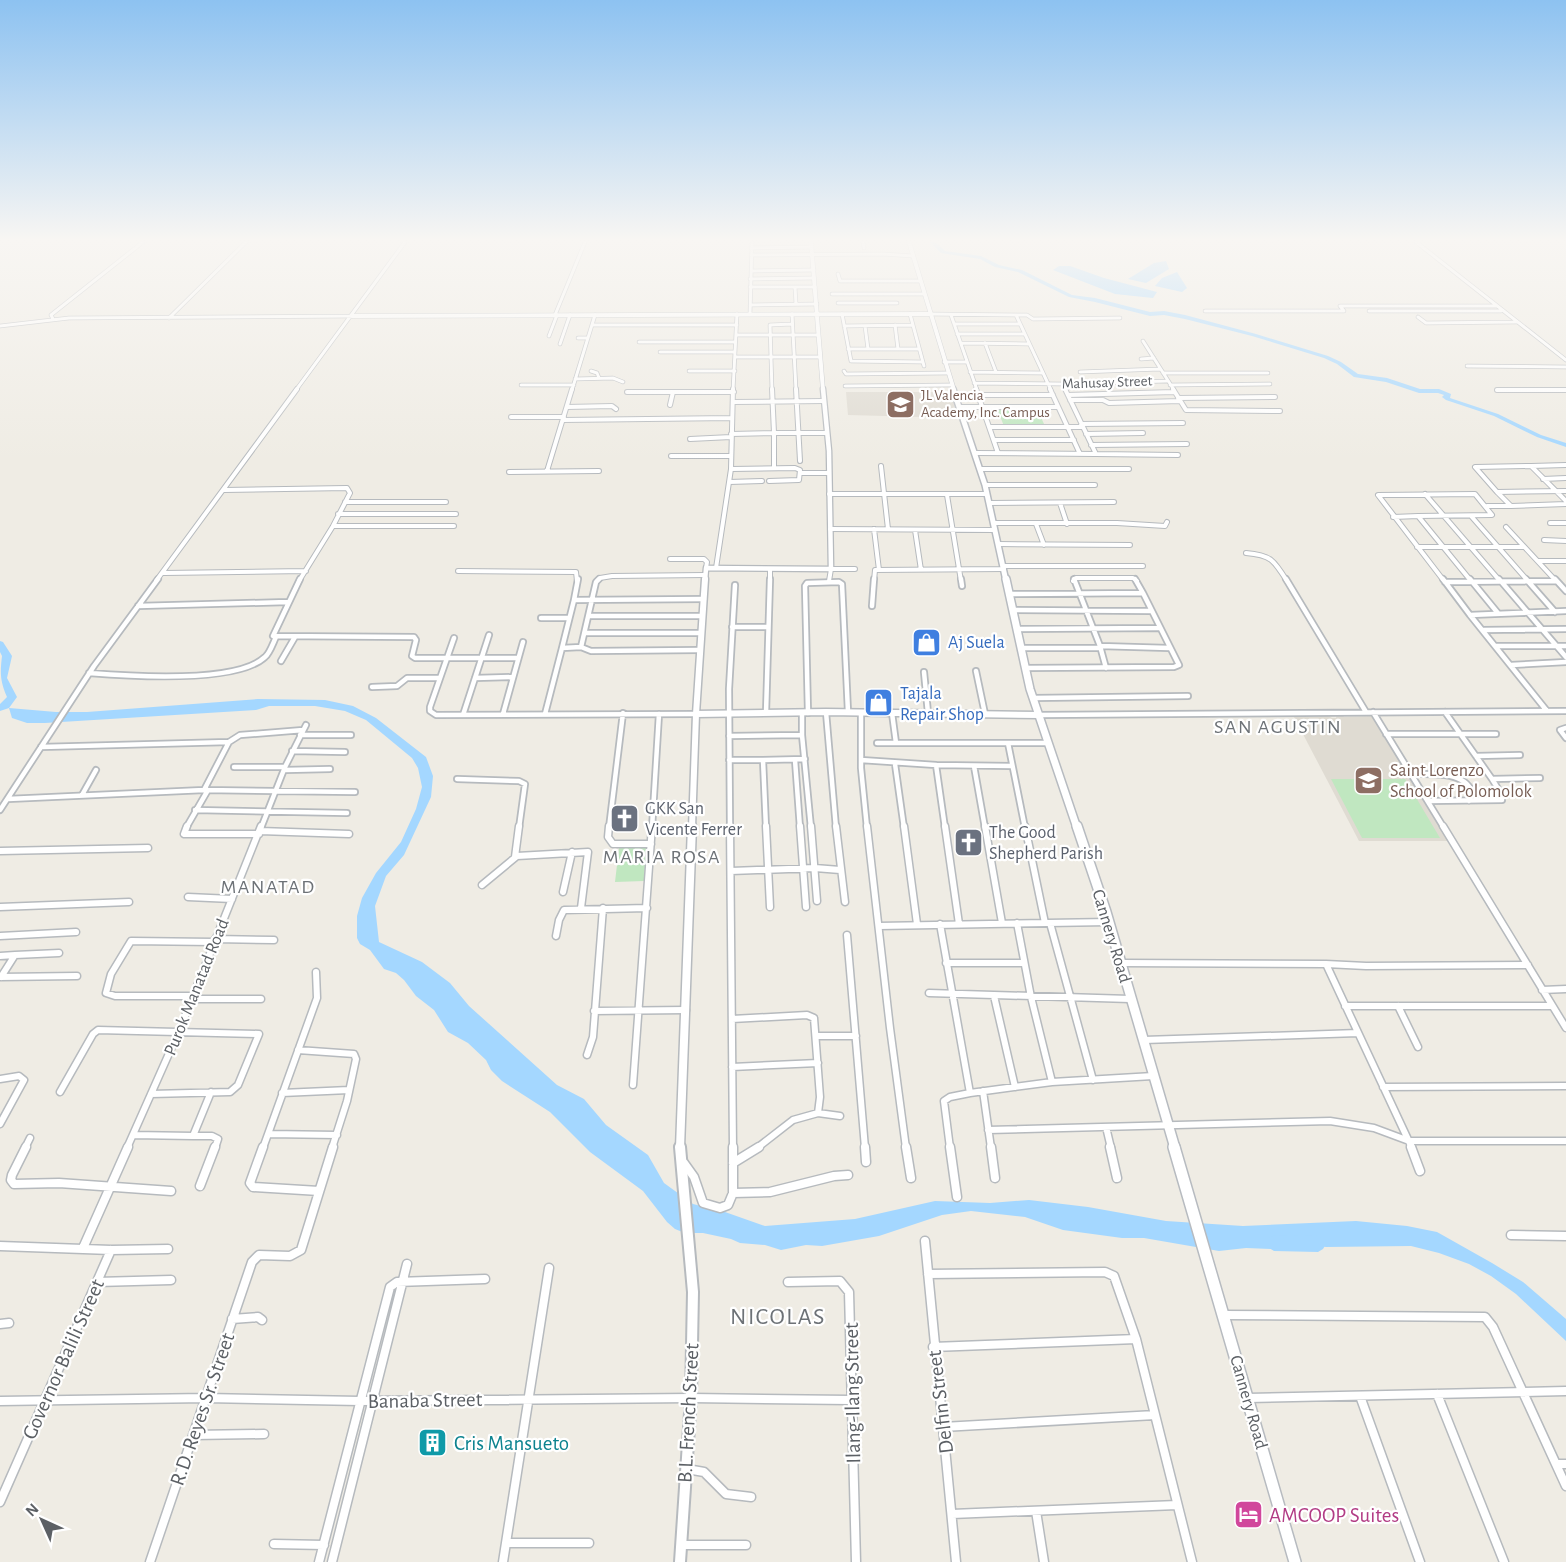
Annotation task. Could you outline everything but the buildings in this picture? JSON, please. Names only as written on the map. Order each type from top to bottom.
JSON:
[{"type":"main road","name":"Cannery Road","points":[[929,315],[985,485],[1033,698],[1109,922],[1295,1562]]},
{"type":"street","points":[[51,315],[53,319]]},
{"type":"street","points":[[169,318],[172,315]]},
{"type":"street","points":[[549,336],[556,315]]},
{"type":"street","points":[[560,344],[570,315]]},
{"type":"street","points":[[547,471],[595,315]]},
{"type":"street","points":[[0,326],[53,319],[610,315]]},
{"type":"street","points":[[716,568],[731,469],[737,315]]},
{"type":"street","points":[[792,315],[800,461]]},
{"type":"street","points":[[816,315],[827,433],[831,569],[829,581]]},
{"type":"street","points":[[842,315],[850,361],[923,364],[910,315]]},
{"type":"street","points":[[998,453],[951,315],[1028,315],[1036,317]]},
{"type":"street","points":[[1016,315],[1080,454]]},
{"type":"street","points":[[1028,315],[1033,320],[1120,318]]},
{"type":"street","points":[[1507,315],[1566,360]]},
{"type":"street","points":[[0,810],[89,673],[352,316]]},
{"type":"street","points":[[1418,316],[1427,323],[1516,322]]},
{"type":"street","points":[[774,468],[771,325],[792,324]]},
{"type":"street","points":[[954,324],[1020,324]]},
{"type":"street","points":[[592,325],[737,325]]},
{"type":"street","points":[[672,333],[673,325]]},
{"type":"street","points":[[894,325],[898,349]]},
{"type":"street","points":[[844,326],[913,325]]},
{"type":"street","points":[[865,326],[868,349]]},
{"type":"street","points":[[957,334],[1024,334]]},
{"type":"street","points":[[736,335],[817,335]]},
{"type":"street","points":[[578,338],[588,338]]},
{"type":"street","points":[[1143,341],[1174,392],[1188,410],[1280,411]]},
{"type":"street","points":[[639,342],[735,342]]},
{"type":"street","points":[[961,343],[1029,344]]},
{"type":"street","points":[[985,343],[996,372]]},
{"type":"street","points":[[848,349],[919,349]]},
{"type":"street","points":[[660,352],[819,357]]},
{"type":"street","points":[[1141,359],[1154,358]]},
{"type":"street","points":[[945,362],[966,362]]},
{"type":"street","points":[[1467,366],[1566,367]]},
{"type":"street","points":[[1080,372],[1160,369]]},
{"type":"street","points":[[591,371],[597,373],[599,378]]},
{"type":"street","points":[[689,371],[735,371]]},
{"type":"street","points":[[844,371],[846,374],[948,373]]},
{"type":"street","points":[[970,372],[1043,373]]},
{"type":"street","points":[[1163,373],[1268,373]]},
{"type":"street","points":[[575,379],[613,378],[623,382]]},
{"type":"street","points":[[1238,380],[1242,385]]},
{"type":"street","name":"Mahusay Street","points":[[974,383],[1062,384],[1167,381]]},
{"type":"street","points":[[521,385],[574,384]]},
{"type":"street","points":[[1062,384],[1096,454]]},
{"type":"street","points":[[1170,385],[1270,384]]},
{"type":"street","points":[[844,386],[951,385]]},
{"type":"street","points":[[1497,390],[1566,390]]},
{"type":"street","points":[[627,392],[734,392]]},
{"type":"street","points":[[670,405],[673,392]]},
{"type":"street","points":[[1068,395],[1174,392]]},
{"type":"street","points":[[978,395],[1053,395]]},
{"type":"street","points":[[1071,400],[1101,399],[1108,405],[1179,399],[1275,397]]},
{"type":"street","points":[[733,402],[824,401]]},
{"type":"street","points":[[567,407],[612,406],[616,410]]},
{"type":"street","points":[[959,407],[1058,407]]},
{"type":"street","points":[[700,410],[700,418]]},
{"type":"street","points":[[511,417],[651,421],[732,418]]},
{"type":"street","points":[[990,427],[1183,423]]},
{"type":"street","points":[[690,439],[827,433]]},
{"type":"street","points":[[1086,434],[1143,433]]},
{"type":"street","points":[[994,440],[1074,440]]},
{"type":"street","points":[[1091,445],[1187,444]]},
{"type":"street","points":[[975,453],[1178,455]]},
{"type":"street","points":[[671,456],[731,456]]},
{"type":"street","points":[[1510,506],[1475,467],[1566,465]]},
{"type":"street","points":[[881,466],[888,529]]},
{"type":"street","points":[[1531,466],[1566,502]]},
{"type":"street","points":[[731,469],[795,468],[800,473],[828,473]]},
{"type":"street","points":[[980,469],[1129,469]]},
{"type":"street","points":[[510,472],[599,471]]},
{"type":"street","points":[[769,481],[797,481],[800,479],[800,473]]},
{"type":"street","points":[[1543,479],[1566,478]]},
{"type":"street","points":[[729,482],[762,481]]},
{"type":"street","points":[[985,485],[1095,485]]},
{"type":"street","points":[[224,490],[342,488],[350,491],[333,526],[288,602],[273,633],[276,637]]},
{"type":"street","points":[[1393,517],[1492,515],[1472,489]]},
{"type":"street","points":[[1497,492],[1566,491]]},
{"type":"street","points":[[829,494],[987,494]]},
{"type":"street","points":[[1425,494],[1566,657]]},
{"type":"street","points":[[1475,494],[1378,495],[1547,711]]},
{"type":"street","points":[[946,495],[962,586]]},
{"type":"street","points":[[345,502],[446,502]]},
{"type":"street","points":[[425,513],[431,502]]},
{"type":"street","points":[[989,503],[1114,502]]},
{"type":"street","points":[[1487,506],[1566,502]]},
{"type":"street","points":[[1060,503],[1067,524]]},
{"type":"street","points":[[338,514],[456,513]]},
{"type":"street","points":[[1418,516],[1497,612]]},
{"type":"street","points":[[1471,516],[1555,612]]},
{"type":"street","points":[[830,529],[952,530],[1036,524],[1121,523],[1153,527],[1165,526],[1167,522]]},
{"type":"street","points":[[1550,523],[1566,523]]},
{"type":"street","points":[[1036,524],[1044,545]]},
{"type":"street","points":[[333,526],[454,526]]},
{"type":"street","points":[[1506,527],[1566,591]]},
{"type":"street","points":[[874,529],[879,570]]},
{"type":"street","points":[[915,530],[921,570]]},
{"type":"street","points":[[1544,540],[1566,541]]},
{"type":"street","points":[[998,544],[1130,545]]},
{"type":"street","points":[[1417,547],[1524,547]]},
{"type":"street","points":[[1246,553],[1266,555],[1277,564],[1370,712],[1412,774],[1565,1026]]},
{"type":"street","points":[[670,559],[704,559],[707,562],[706,571]]},
{"type":"street","points":[[1538,561],[1566,561]]},
{"type":"street","points":[[872,606],[873,571],[879,570],[1143,566]]},
{"type":"street","points":[[581,647],[596,582],[603,577],[706,571],[716,568],[855,569]]},
{"type":"street","points":[[766,713],[770,569]]},
{"type":"street","points":[[164,573],[306,570]]},
{"type":"street","points":[[458,571],[576,572],[579,577],[574,600],[545,714]]},
{"type":"street","name":"B.L. French Street","points":[[680,1562],[691,1398],[692,1265],[680,1158],[696,714],[706,571]]},
{"type":"street","points":[[1025,668],[1106,668],[1178,666],[1135,579],[1076,578],[1073,580],[1094,629],[1106,668]]},
{"type":"street","points":[[1445,582],[1501,583],[1556,580]]},
{"type":"street","points":[[816,900],[802,735],[805,713],[806,586],[809,582],[829,581],[842,584],[848,712]]},
{"type":"street","points":[[680,1158],[693,1177],[704,1203],[714,1207],[724,1207],[732,1200],[729,714],[735,585]]},
{"type":"street","points":[[1009,594],[1143,593]]},
{"type":"street","points":[[574,600],[704,599]]},
{"type":"street","points":[[138,606],[288,602]]},
{"type":"street","points":[[1013,610],[1151,611]]},
{"type":"street","points":[[1470,615],[1497,612],[1566,611]]},
{"type":"street","points":[[589,616],[702,616]]},
{"type":"street","points":[[541,618],[569,618]]},
{"type":"street","points":[[732,627],[768,627]]},
{"type":"street","points":[[1017,629],[1159,628]]},
{"type":"street","points":[[1483,630],[1566,628]]},
{"type":"street","points":[[585,633],[700,633]]},
{"type":"street","points":[[464,715],[489,635]]},
{"type":"street","points":[[276,637],[414,637],[416,640],[412,652],[413,657],[518,658]]},
{"type":"street","points":[[89,673],[136,677],[236,672],[264,657],[276,637]]},
{"type":"street","points":[[281,661],[295,637]]},
{"type":"street","points":[[454,638],[433,694],[430,711],[443,716],[826,712],[1039,715],[1566,711]]},
{"type":"street","points":[[503,714],[524,642]]},
{"type":"street","points":[[1495,646],[1566,645]]},
{"type":"street","points":[[562,648],[581,647],[591,651],[699,650]]},
{"type":"street","points":[[1021,648],[1169,648]]},
{"type":"street","points":[[1510,665],[1566,662]]},
{"type":"street","points":[[976,670],[985,714]]},
{"type":"street","points":[[924,672],[928,713]]},
{"type":"street","points":[[475,678],[513,677]]},
{"type":"street","points":[[372,687],[397,687],[408,678],[440,678]]},
{"type":"street","points":[[1033,698],[1188,696]]},
{"type":"street","points":[[826,712],[845,902]]},
{"type":"street","points":[[1428,801],[1502,801],[1502,795],[1492,779],[1445,712]]},
{"type":"street","points":[[622,713],[608,837],[614,844],[651,844]]},
{"type":"street","points":[[861,713],[861,760],[872,875],[911,1178]]},
{"type":"street","points":[[892,713],[896,743]]},
{"type":"street","points":[[633,1086],[659,714]]},
{"type":"street","points":[[1566,728],[1560,730],[1566,738]]},
{"type":"street","points":[[41,747],[229,742],[240,735],[303,730],[351,735]]},
{"type":"street","name":"Purok Manatad Road","points":[[83,1248],[179,1031],[214,940],[292,751],[303,730]]},
{"type":"street","points":[[1386,734],[1496,734]]},
{"type":"street","points":[[729,736],[802,735]]},
{"type":"street","points":[[229,742],[184,834],[259,832],[350,834]]},
{"type":"street","points":[[877,743],[1048,743]]},
{"type":"street","points":[[1008,743],[1048,923],[1093,1080]]},
{"type":"street","points":[[292,751],[345,752]]},
{"type":"street","points":[[1476,756],[1520,755]]},
{"type":"street","points":[[729,760],[805,759]]},
{"type":"street","points":[[763,760],[770,907]]},
{"type":"street","points":[[795,760],[806,907]]},
{"type":"street","points":[[861,760],[895,764],[1012,766]]},
{"type":"street","points":[[895,764],[917,924]]},
{"type":"street","points":[[936,765],[959,924]]},
{"type":"street","points":[[974,766],[1002,923]]},
{"type":"street","points":[[234,767],[330,769]]},
{"type":"street","points":[[82,795],[96,770]]},
{"type":"street","points":[[1412,774],[1444,774],[1459,779],[1467,783],[1472,790],[1469,801]]},
{"type":"street","points":[[1492,779],[1540,778]]},
{"type":"street","points":[[457,779],[519,781],[525,784],[515,857]]},
{"type":"street","points":[[8,799],[206,790],[356,792]]},
{"type":"street","points":[[195,810],[347,813]]},
{"type":"street","points":[[0,851],[148,848]]},
{"type":"street","points":[[563,892],[572,852]]},
{"type":"street","points":[[482,885],[492,873],[508,865],[515,857],[572,852],[589,854],[581,908]]},
{"type":"street","points":[[731,872],[804,868],[840,870]]},
{"type":"street","points":[[188,897],[232,899]]},
{"type":"street","points":[[0,907],[129,902]]},
{"type":"street","points":[[587,1055],[593,1037],[603,908]]},
{"type":"street","points":[[556,936],[561,912],[568,909],[647,908]]},
{"type":"street","points":[[879,926],[1109,922]]},
{"type":"street","points":[[1017,923],[1031,997],[1052,1082]]},
{"type":"street","points":[[940,924],[970,1093]]},
{"type":"street","points":[[0,936],[76,932]]},
{"type":"street","points":[[847,935],[866,1162]]},
{"type":"street","points":[[261,999],[115,996],[106,993],[106,987],[108,979],[131,941],[274,940]]},
{"type":"street","points":[[0,956],[59,953]]},
{"type":"street","points":[[1,977],[15,955]]},
{"type":"street","points":[[946,963],[1024,963]]},
{"type":"street","points":[[1121,963],[1528,965]]},
{"type":"street","points":[[1326,964],[1420,1171]]},
{"type":"street","points":[[298,1050],[355,1055],[350,1090],[319,1191],[310,1188],[261,1189],[251,1185],[250,1181],[317,998],[316,972]]},
{"type":"street","points":[[1,977],[77,976]]},
{"type":"street","points":[[1542,990],[1566,989]]},
{"type":"street","points":[[929,993],[1069,999],[1130,999]]},
{"type":"street","points":[[994,996],[1015,1087]]},
{"type":"street","points":[[1345,1006],[1552,1006]]},
{"type":"street","points":[[1398,1006],[1418,1047]]},
{"type":"street","points":[[594,1011],[687,1010]]},
{"type":"street","points":[[732,1019],[807,1015],[814,1018],[820,1097],[818,1113]]},
{"type":"street","points":[[60,1092],[95,1032],[104,1030],[259,1034],[238,1085],[230,1092],[151,1094]]},
{"type":"street","points":[[1143,1040],[1358,1033]]},
{"type":"street","points":[[816,1036],[856,1036]]},
{"type":"street","points":[[732,1067],[818,1064]]},
{"type":"street","points":[[957,1197],[945,1101],[950,1097],[1052,1082],[1153,1076]]},
{"type":"street","points":[[0,1079],[19,1077],[24,1080],[4,1111],[0,1124]]},
{"type":"street","points":[[1383,1087],[1566,1086]]},
{"type":"street","points":[[282,1093],[350,1090]]},
{"type":"street","points":[[983,1091],[995,1178]]},
{"type":"street","points":[[193,1136],[211,1092]]},
{"type":"street","points":[[733,1162],[742,1159],[789,1121],[818,1113],[840,1116]]},
{"type":"street","points":[[988,1130],[1330,1121],[1374,1128],[1408,1141],[1566,1141]]},
{"type":"street","points":[[1106,1127],[1117,1178]]},
{"type":"street","points":[[269,1134],[338,1135]]},
{"type":"street","points":[[133,1135],[212,1136],[218,1139],[201,1186]]},
{"type":"street","points":[[30,1138],[12,1175],[12,1183],[59,1183],[171,1191]]},
{"type":"street","points":[[733,1193],[770,1192],[834,1176],[848,1175]]},
{"type":"street","name":"R.D. Reyes Sr. Street","points":[[150,1562],[255,1257],[265,1254],[291,1257],[299,1252],[312,1220],[319,1191]]},
{"type":"street","points":[[1511,1235],[1566,1236]]},
{"type":"street","name":"Delfin Street","points":[[925,1241],[933,1347],[956,1562]]},
{"type":"street","points":[[0,1246],[111,1250],[168,1249]]},
{"type":"street","name":"Governor Balili Street","points":[[0,1502],[111,1250]]},
{"type":"street","points":[[332,1562],[407,1264]]},
{"type":"street","points":[[503,1562],[549,1268]]},
{"type":"street","points":[[928,1274],[1110,1273],[1118,1281],[1136,1339],[1192,1562]]},
{"type":"street","points":[[319,1562],[390,1287],[395,1282],[402,1281],[485,1279]]},
{"type":"street","points":[[97,1282],[171,1280]]},
{"type":"street","name":"Ilang-Ilang Street","points":[[788,1282],[840,1281],[849,1292],[856,1562]]},
{"type":"street","points":[[1224,1315],[1481,1316],[1488,1319],[1561,1464],[1566,1486]]},
{"type":"street","points":[[232,1319],[258,1317],[262,1320]]},
{"type":"street","points":[[933,1347],[1136,1339]]},
{"type":"street","points":[[1248,1398],[1566,1391]]},
{"type":"street","points":[[1437,1394],[1504,1562]]},
{"type":"street","points":[[1360,1396],[1420,1562]]},
{"type":"street","name":"Banaba Street","points":[[0,1401],[206,1398],[360,1401],[691,1398],[850,1400]]},
{"type":"street","points":[[943,1427],[1155,1415]]},
{"type":"street","points":[[193,1435],[264,1434]]},
{"type":"street","points":[[685,1469],[704,1472],[726,1494],[751,1497]]},
{"type":"street","points":[[952,1514],[1178,1505]]},
{"type":"street","points":[[1036,1511],[1044,1562]]},
{"type":"street","points":[[506,1543],[589,1543]]},
{"type":"street","points":[[274,1544],[324,1545]]},
{"type":"street","points":[[681,1545],[746,1545]]},
{"type":"shaded area","name":"JL Valencia Academy, Inc. Campus","points":[[846,392],[950,392],[958,418],[848,415]]},
{"type":"shaded area","name":"Saint Lorenzo School of Polomolok","points":[[1319,714],[1326,714],[1332,718],[1336,718],[1337,714],[1342,714],[1344,717],[1373,716],[1449,841],[1359,841],[1294,717],[1320,717]]},
{"type":"green space","points":[[997,409],[1037,409],[1045,426],[1004,426]]},
{"type":"green space","points":[[1331,779],[1405,779],[1440,838],[1362,838]]},
{"type":"green space","points":[[646,847],[644,881],[615,882],[619,848]]},
{"type":"water","points":[[258,699],[325,700],[353,706],[376,718],[426,757],[433,776],[431,797],[404,855],[386,876],[375,906],[379,942],[422,962],[450,983],[469,1006],[557,1085],[584,1099],[606,1125],[648,1155],[664,1183],[693,1204],[765,1226],[855,1219],[935,1201],[990,1203],[1029,1200],[1088,1207],[1166,1221],[1243,1226],[1356,1221],[1407,1226],[1437,1232],[1523,1282],[1566,1319],[1566,1341],[1516,1294],[1491,1276],[1469,1264],[1411,1246],[1326,1247],[1285,1244],[1271,1249],[1246,1248],[1219,1251],[1144,1238],[1122,1238],[1063,1230],[1025,1217],[971,1211],[942,1215],[879,1236],[822,1246],[806,1245],[781,1250],[765,1245],[740,1243],[703,1233],[685,1233],[675,1229],[643,1191],[590,1152],[550,1112],[502,1081],[491,1070],[486,1060],[468,1043],[448,1032],[434,1010],[416,996],[404,980],[396,973],[384,969],[370,950],[360,944],[357,938],[357,916],[362,898],[376,873],[401,842],[416,809],[422,787],[418,768],[412,758],[366,720],[345,711],[315,706],[269,706],[256,710],[27,723],[12,718],[9,708],[87,712]]},
{"type":"waterway","points":[[1174,315],[1254,335],[1326,357],[1339,363],[1356,376],[1387,380],[1419,391],[1439,391],[1449,395],[1445,397],[1448,399],[1496,415],[1539,436],[1566,445]]},
{"type":"waterway","points":[[0,644],[7,656],[2,678],[12,697],[6,706],[0,708]]},
{"type":"waterway","points":[[1274,1243],[1318,1244]]},
{"type":"place","name":"JL Valencia Academy, Inc. Campus","points":[[900,404]]},
{"type":"place","name":"Aj Suela","points":[[927,642]]},
{"type":"place","name":"Tajala Repair Shop","points":[[879,703]]},
{"type":"place","name":"Saint Lorenzo School of Polomolok","points":[[1369,780]]},
{"type":"place","name":"GKK San Vicente Ferrer","points":[[624,818]]},
{"type":"place","name":"The Good Shepherd Parish","points":[[968,842]]},
{"type":"place","name":"Cris Mansueto","points":[[433,1443]]},
{"type":"place","name":"AMCOOP Suites","points":[[1248,1515]]},
{"type":"district","name":"SAN AGUSTIN","points":[[1278,726]]},
{"type":"district","name":"MARIA ROSA","points":[[662,856]]},
{"type":"district","name":"MANATAD","points":[[268,886]]},
{"type":"district","name":"NICOLAS","points":[[778,1316]]}]
